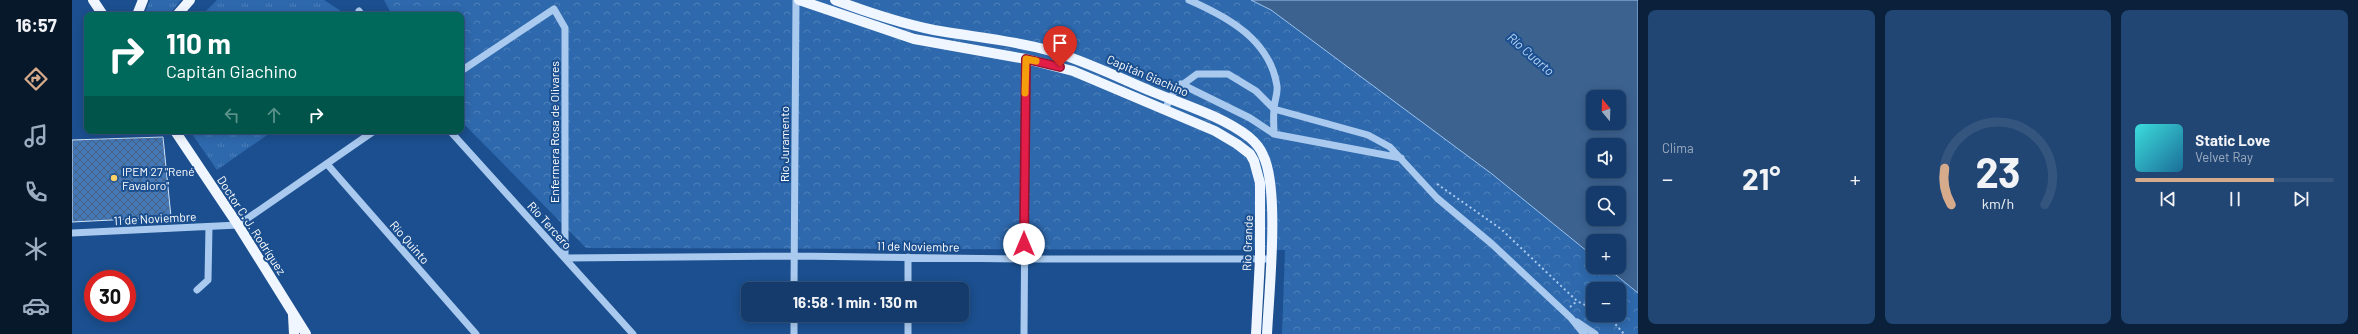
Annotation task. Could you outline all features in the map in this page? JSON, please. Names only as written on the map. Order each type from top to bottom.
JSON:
[{"type":"main road","points":[[93,0],[101,12]]},
{"type":"main road","points":[[138,12],[143,0]]},
{"type":"main road","points":[[180,12],[190,0]]},
{"type":"main road","name":"Capitán Giachino","points":[[799,0],[914,39],[1026,59],[1073,72],[1215,131],[1238,144],[1250,154]]},
{"type":"main road","name":"Capitán Giachino","points":[[835,0],[864,11],[933,29],[1025,44],[1052,51],[1083,62],[1232,127],[1258,146],[1267,164],[1270,177],[1265,259],[1267,334]]},
{"type":"main road","name":"Doctor C. J. Rodríguez","points":[[177,134],[238,225],[306,334]]},
{"type":"main road","name":"Río Grande","points":[[1250,154],[1260,183],[1265,259],[1256,334]]},
{"type":"main road","points":[[292,313],[294,334]]},
{"type":"street","name":"Río Juramento","points":[[794,282],[796,0]]},
{"type":"street","points":[[1189,0],[1237,23],[1250,36],[1269,62],[1277,87],[1274,109],[1274,134]]},
{"type":"street","name":"Enfermera Rosa de Olivares","points":[[464,69],[554,9],[565,28],[565,258]]},
{"type":"street","points":[[1024,334],[1026,59]]},
{"type":"street","points":[[1165,109],[1169,99],[1181,84],[1197,74],[1228,74],[1256,91],[1274,109],[1368,135],[1390,147],[1437,198],[1492,244],[1571,318],[1584,334]]},
{"type":"street","points":[[1181,84],[1250,118],[1274,134],[1401,158]]},
{"type":"street","points":[[238,225],[370,134]]},
{"type":"street","name":"Río Tercero","points":[[453,134],[633,334]]},
{"type":"street","name":"Río Quinto","points":[[327,164],[476,334]]},
{"type":"street","name":"11 de Noviembre","points":[[72,233],[238,225]]},
{"type":"street","points":[[197,290],[208,280],[209,226]]},
{"type":"street","name":"11 de Noviembre","points":[[565,258],[794,256],[1024,259],[1265,259]]},
{"type":"street","points":[[908,257],[908,282]]},
{"type":"street","points":[[1571,318],[1595,334]]},
{"type":"street","points":[[794,322],[794,334]]},
{"type":"street","points":[[908,322],[908,334]]},
{"type":"path","points":[[1432,180],[1461,203],[1501,229],[1577,301],[1586,306]]},
{"type":"path","points":[[1614,322],[1624,334]]},
{"type":"green space","points":[[150,0],[181,0],[171,12],[145,12]]},
{"type":"green space","points":[[217,0],[324,0],[342,12],[205,12]]},
{"type":"green space","points":[[384,0],[1251,0],[1271,10],[1492,174],[1586,250],[1586,274],[1615,274],[1624,282],[1586,282],[1586,322],[1626,322],[1626,283],[1638,293],[1638,334],[1282,334],[1285,250],[586,248],[464,124],[464,12],[390,12]]},
{"type":"green space","points":[[192,134],[269,134],[217,170]]},
{"type":"water","name":"Río Cuarto","points":[[1251,0],[1638,0],[1638,293],[1615,274],[1626,274],[1626,234],[1586,234],[1586,250],[1492,174],[1271,10]]},
{"type":"building","points":[[163,137],[171,217],[72,222],[72,140]]},
{"type":"slow traffic","points":[[1025,93],[1026,59],[1036,61]]},
{"type":"place","name":"IPEM 27 \"René Favaloro\"","points":[[114,178]]},
{"type":"route","points":[[1024,244],[1026,59],[1060,67]]}]
